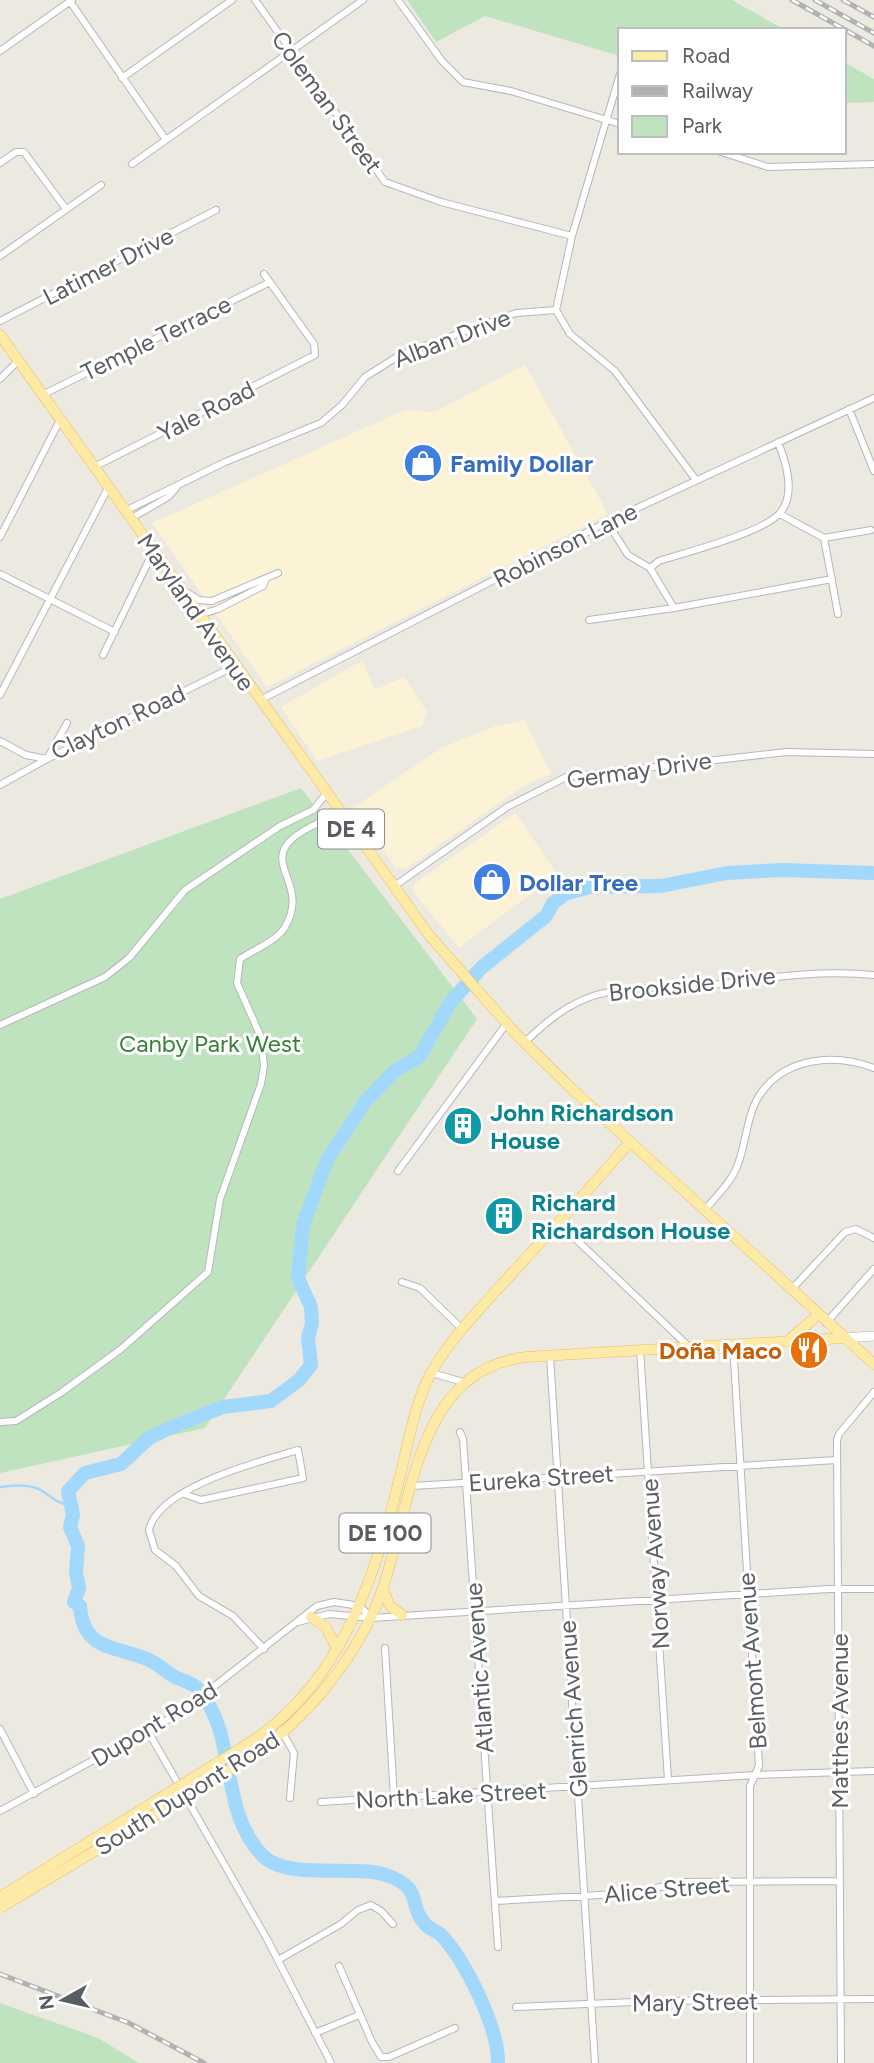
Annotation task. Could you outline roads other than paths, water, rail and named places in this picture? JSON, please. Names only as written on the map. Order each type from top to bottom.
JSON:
[{"type":"main road","name":"Maryland Avenue","points":[[0,335],[393,887]]},
{"type":"main road","name":"DE 4","points":[[393,887],[455,966],[525,1042],[629,1143],[874,1364]]},
{"type":"main road","name":"DE 100","points":[[432,1373],[462,1329],[629,1143]]},
{"type":"main road","points":[[787,1340],[800,1334],[818,1315]]},
{"type":"main road","name":"South Dupont Road","points":[[0,1908],[254,1756],[283,1734],[338,1674],[371,1618],[383,1590],[438,1412],[463,1382],[503,1360],[733,1342],[844,1338]]},
{"type":"main road","name":"South Dupont Road","points":[[0,1897],[251,1742],[277,1722],[314,1680],[337,1648],[369,1585],[432,1373]]},
{"type":"main road","points":[[396,1491],[402,1503],[395,1528],[396,1546]]},
{"type":"main road","points":[[383,1590],[390,1606],[402,1615]]},
{"type":"main road","points":[[311,1616],[326,1627],[337,1648]]},
{"type":"street","points":[[0,51],[70,0],[166,140]]},
{"type":"street","points":[[122,78],[232,0]]},
{"type":"street","name":"Coleman Street","points":[[255,0],[385,182],[410,193],[572,236]]},
{"type":"street","points":[[132,164],[363,0]]},
{"type":"street","points":[[398,0],[442,61],[457,77],[471,85],[511,91],[618,123]]},
{"type":"street","points":[[618,81],[572,236],[556,310],[570,334],[615,371],[696,480]]},
{"type":"street","points":[[0,163],[22,152],[66,209]]},
{"type":"street","points":[[727,154],[768,167],[874,164]]},
{"type":"street","points":[[0,256],[101,185]]},
{"type":"street","name":"Latimer Drive","points":[[0,321],[216,210]]},
{"type":"street","points":[[264,274],[270,282]]},
{"type":"street","name":"Yale Road","points":[[94,467],[313,357],[316,352],[270,282]]},
{"type":"street","name":"Temple Terrace","points":[[42,395],[270,282]]},
{"type":"street","name":"Alban Drive","points":[[127,515],[168,497],[176,488],[225,462],[321,423],[342,405],[365,377],[400,355],[516,313],[556,310]]},
{"type":"street","points":[[0,379],[18,361]]},
{"type":"street","name":"Robinson Lane","points":[[259,701],[607,523],[874,398]]},
{"type":"street","points":[[849,409],[874,471]]},
{"type":"street","points":[[0,537],[60,419]]},
{"type":"street","points":[[650,568],[659,561],[754,529],[780,513],[789,476],[778,442]]},
{"type":"street","points":[[0,695],[108,488]]},
{"type":"street","points":[[780,513],[824,538],[871,530]]},
{"type":"street","points":[[607,523],[628,555],[650,568],[674,608]]},
{"type":"street","points":[[824,538],[838,614]]},
{"type":"street","points":[[103,655],[153,552]]},
{"type":"street","points":[[176,583],[198,600],[212,601],[278,573]]},
{"type":"street","points":[[0,574],[115,632]]},
{"type":"street","points":[[199,615],[218,609],[263,586],[266,579]]},
{"type":"street","points":[[589,620],[674,608],[832,579]]},
{"type":"street","name":"Clayton Road","points":[[0,741],[26,755],[47,759],[235,666]]},
{"type":"street","points":[[0,785],[47,759],[67,723]]},
{"type":"street","name":"Germay Drive","points":[[393,887],[507,807],[566,777],[786,752],[874,754]]},
{"type":"street","points":[[0,1025],[105,977],[129,958],[185,890],[223,862],[256,845],[280,826],[313,810],[326,794]]},
{"type":"street","points":[[0,1422],[16,1421],[72,1385],[121,1349],[208,1272],[220,1199],[261,1084],[264,1066],[261,1037],[236,983],[238,964],[240,959],[285,928],[292,905],[282,856],[286,844],[304,829],[340,814]]},
{"type":"street","name":"Brookside Drive","points":[[525,1042],[551,1018],[597,995],[703,986],[788,974],[840,972],[874,975]]},
{"type":"street","points":[[398,1171],[507,1023]]},
{"type":"street","points":[[704,1211],[734,1173],[758,1098],[777,1076],[797,1064],[810,1062],[850,1059],[874,1068]]},
{"type":"street","points":[[559,1223],[687,1345]]},
{"type":"street","points":[[791,1290],[845,1232],[856,1229],[874,1238]]},
{"type":"street","points":[[826,1323],[874,1269]]},
{"type":"street","points":[[402,1282],[420,1288],[462,1329]]},
{"type":"street","name":"South Dupont Road","points":[[844,1338],[874,1336]]},
{"type":"street","name":"Belmont Avenue","points":[[733,1342],[759,1766],[750,1786],[750,2063]]},
{"type":"street","name":"Norway Avenue","points":[[640,1349],[668,1780]]},
{"type":"street","name":"Glenrich Avenue","points":[[550,1356],[595,2063]]},
{"type":"street","points":[[432,1373],[463,1382]]},
{"type":"street","name":"Matthes Avenue","points":[[841,2063],[837,1460],[839,1434],[874,1392]]},
{"type":"street","name":"Atlantic Avenue","points":[[460,1432],[463,1439],[498,1947]]},
{"type":"street","points":[[184,1494],[201,1500],[303,1478],[298,1450],[228,1471],[184,1494],[151,1522],[149,1530],[155,1550],[176,1566],[199,1596],[233,1616],[264,1649]]},
{"type":"street","name":"Eureka Street","points":[[413,1486],[837,1460]]},
{"type":"street","name":"Dupont Road","points":[[298,1622],[311,1616],[330,1614],[371,1618],[566,1604],[874,1589]]},
{"type":"street","name":"Dupont Road","points":[[0,1811],[149,1732],[208,1695],[308,1611],[326,1603],[360,1606]]},
{"type":"street","points":[[360,1606],[371,1618]]},
{"type":"street","points":[[385,1648],[394,1798]]},
{"type":"street","points":[[277,1722],[294,1753],[290,1798]]},
{"type":"street","points":[[0,1729],[34,1794]]},
{"type":"street","points":[[149,1732],[278,1960],[331,2063]]},
{"type":"street","name":"North Lake Street","points":[[321,1802],[755,1775],[874,1772]]},
{"type":"street","name":"Alice Street","points":[[495,1901],[634,1893],[682,1882],[840,1881]]},
{"type":"street","points":[[278,1960],[341,1924],[358,1910],[371,1905],[377,1907],[393,1924]]},
{"type":"street","points":[[339,1966],[359,2015],[381,2057],[389,2057],[455,2028]]},
{"type":"street","name":"Mary Street","points":[[516,2007],[874,1999]]},
{"type":"street","points":[[315,2033],[359,2015]]},
{"type":"waterway","points":[[498,2063],[493,2031],[469,1976],[440,1934],[426,1925],[420,1917],[411,1891],[398,1880],[386,1875],[287,1868],[262,1855],[248,1837],[239,1816],[219,1728],[211,1708],[198,1689],[153,1662],[106,1646],[88,1633],[80,1606],[74,1602],[79,1588],[76,1572],[78,1546],[70,1527],[73,1515],[68,1491],[85,1473],[121,1464],[149,1438],[223,1407],[271,1401],[299,1380],[311,1365],[308,1338],[312,1323],[311,1307],[298,1278],[303,1225],[327,1160],[365,1102],[395,1071],[420,1056],[450,1003],[481,968],[546,916],[553,903],[565,894],[589,887],[661,886],[727,873],[782,870],[874,873]]},
{"type":"waterway","points":[[0,1487],[29,1486],[68,1505]]},
{"type":"railway","points":[[792,0],[842,28]]},
{"type":"railway","points":[[815,0],[874,33]]},
{"type":"railway","points":[[843,0],[874,17]]},
{"type":"railway","points":[[846,30],[874,46]]},
{"type":"railway","points":[[0,1974],[129,2023],[204,2063]]},
{"type":"place","name":"Family Dollar","points":[[423,463]]},
{"type":"place","name":"Dollar Tree","points":[[492,882]]},
{"type":"place","name":"John Richardson House","points":[[463,1126]]},
{"type":"place","name":"Richard Richardson House","points":[[504,1216]]},
{"type":"place","name":"Doña Maco","points":[[809,1350]]},
{"type":"park label","name":"Canby Park West","points":[[210,1043]]}]
